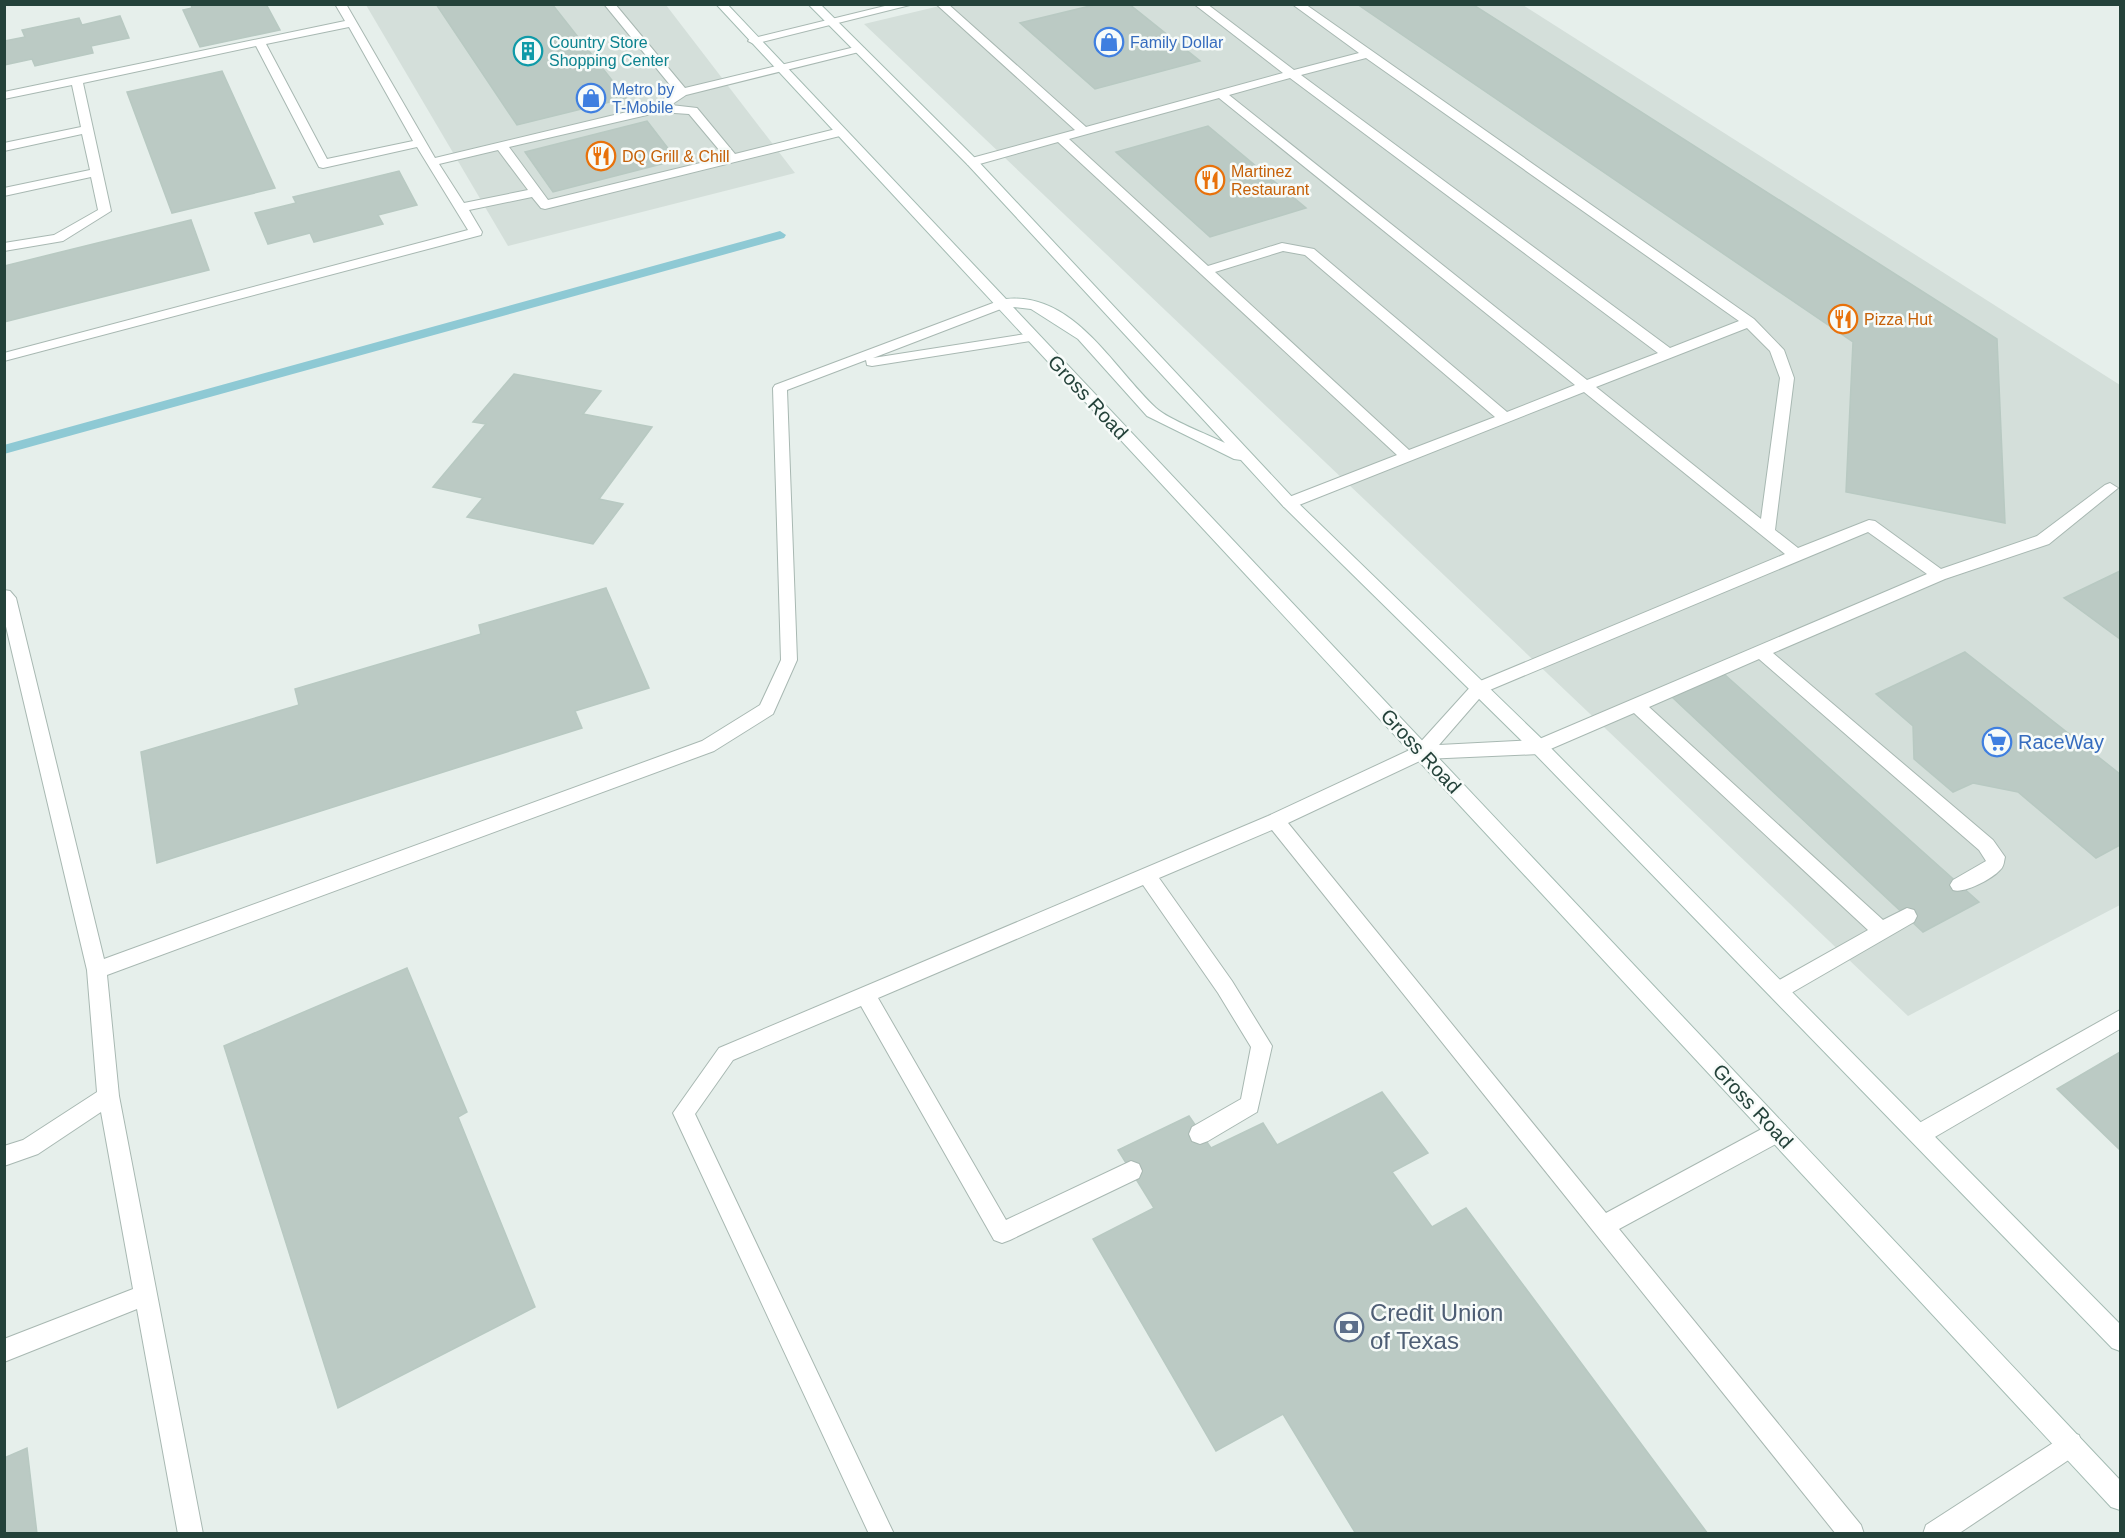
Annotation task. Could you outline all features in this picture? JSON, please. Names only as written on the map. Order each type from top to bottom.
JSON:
[{"type":"main road","points":[[4,357],[476,232],[420,143],[340,4]]},
{"type":"main road","points":[[609,4],[681,92]]},
{"type":"main road","name":"Gross Road","points":[[721,4],[2121,1498]]},
{"type":"main road","points":[[813,4],[972,162],[1289,503],[1539,747],[2121,1340]]},
{"type":"main road","points":[[941,4],[1084,132]]},
{"type":"main road","points":[[1199,4],[1669,354]]},
{"type":"main road","points":[[1297,4],[1749,322],[1777,350],[1787,378],[1767,532]]},
{"type":"main road","points":[[754,41],[908,5]]},
{"type":"main road","points":[[4,96],[352,23]]},
{"type":"main road","points":[[259,41],[323,164],[420,143]]},
{"type":"main road","points":[[660,108],[681,92],[859,49]]},
{"type":"main road","points":[[972,162],[1368,54]]},
{"type":"main road","points":[[4,247],[58,238],[105,211],[77,80]]},
{"type":"main road","points":[[1221,94],[1796,555]]},
{"type":"main road","points":[[432,162],[660,108],[693,111],[732,158]]},
{"type":"main road","points":[[4,147],[87,129]]},
{"type":"main road","points":[[501,145],[545,205],[840,132]]},
{"type":"main road","points":[[1061,138],[1408,458]]},
{"type":"main road","points":[[4,192],[97,172]]},
{"type":"main road","points":[[461,208],[536,192]]},
{"type":"main road","points":[[1205,271],[1282,247],[1309,252],[1507,418]]},
{"type":"main road","points":[[97,970],[708,746],[767,709],[789,660],[780,388],[838,368],[1001,304],[1019,302],[1036,306],[1059,318],[1083,336],[1152,413],[1249,461]]},
{"type":"main road","points":[[1289,503],[1749,322]]},
{"type":"main road","points":[[838,368],[1032,337]]},
{"type":"main road","points":[[882,1533],[684,1113],[726,1054],[1275,821],[1422,752],[1539,747],[1939,575],[2043,540],[2117,488]]},
{"type":"main road","points":[[1422,752],[1479,688],[1869,525],[1939,575]]},
{"type":"main road","points":[[4,595],[8,598],[97,970],[108,1096],[191,1533]]},
{"type":"main road","points":[[1761,651],[1986,845],[1996,857],[1994,865],[1960,885]]},
{"type":"main road","points":[[1636,705],[1882,931]]},
{"type":"main road","points":[[1275,821],[1852,1533]]},
{"type":"main road","points":[[1146,875],[1225,987],[1262,1046],[1250,1105],[1200,1134]]},
{"type":"main road","points":[[1779,990],[1907,916]]},
{"type":"main road","points":[[866,995],[1002,1233],[1131,1171]]},
{"type":"main road","points":[[1920,1134],[2121,1019]]},
{"type":"main road","points":[[4,1156],[30,1147],[108,1096]]},
{"type":"main road","points":[[1602,1226],[1777,1132]]},
{"type":"main road","points":[[4,1351],[145,1295]]},
{"type":"main road","points":[[1935,1533],[2070,1444]]},
{"type":"shaded area","points":[[948,4],[1523,5],[2120,385],[2120,905],[1908,1016],[864,24]]},
{"type":"shaded area","points":[[366,5],[666,5],[795,173],[508,246]]},
{"type":"building","points":[[191,4],[266,4],[280,30],[200,47],[183,10],[192,8]]},
{"type":"building","name":"Country Store Shopping Center","points":[[436,4],[552,4],[626,98],[517,125]]},
{"type":"building","name":"Family Dollar","points":[[1098,4],[1129,4],[1200,61],[1095,89],[1020,23]]},
{"type":"building","points":[[1357,4],[1472,4],[1997,339],[2005,523],[1846,492],[1853,342]]},
{"type":"building","points":[[120,16],[129,38],[91,46],[93,53],[35,66],[32,59],[4,65],[4,41],[25,37],[22,30],[79,18],[82,25]]},
{"type":"building","points":[[222,71],[275,188],[172,213],[127,92]]},
{"type":"building","name":"DQ Grill & Chill","points":[[647,121],[677,160],[553,192],[525,152]]},
{"type":"building","name":"Martinez Restaurant","points":[[1208,126],[1306,208],[1210,237],[1116,152]]},
{"type":"building","points":[[399,171],[417,205],[378,215],[383,224],[314,242],[310,233],[268,244],[255,213],[296,203],[293,197]]},
{"type":"building","points":[[191,220],[209,270],[4,322],[4,266]]},
{"type":"building","points":[[514,374],[601,391],[583,414],[652,427],[599,499],[623,504],[593,544],[467,517],[483,498],[433,487],[486,424],[473,422]]},
{"type":"building","points":[[2120,571],[2120,639],[2064,598]]},
{"type":"building","points":[[606,588],[649,688],[575,711],[582,728],[157,863],[141,752],[299,705],[295,689],[481,634],[479,625]]},
{"type":"building","name":"RaceWay","points":[[1965,652],[2120,774],[2120,845],[2096,858],[2018,792],[1973,783],[1953,792],[1914,759],[1913,726],[1876,694]]},
{"type":"building","points":[[1724,674],[1979,902],[1923,932],[1672,697]]},
{"type":"building","points":[[407,968],[467,1112],[458,1117],[535,1307],[338,1408],[224,1046]]},
{"type":"building","points":[[2120,1052],[2120,1150],[2057,1089]]},
{"type":"building","name":"Credit Union of Texas","points":[[1382,1092],[1428,1153],[1392,1172],[1432,1227],[1466,1208],[1708,1534],[1356,1534],[1283,1414],[1216,1451],[1093,1239],[1154,1208],[1118,1150],[1189,1116],[1211,1148],[1263,1123],[1277,1145]]},
{"type":"building","points":[[27,1448],[37,1534],[4,1534],[4,1458]]},
{"type":"waterway","points":[[4,450],[780,235]]},
{"type":"place","name":"Family Dollar","points":[[1109,42]]},
{"type":"place","name":"Country Store Shopping Center","points":[[528,51]]},
{"type":"place","name":"Metro by T-Mobile","points":[[591,98]]},
{"type":"place","name":"DQ Grill & Chill","points":[[601,156]]},
{"type":"place","name":"Martinez Restaurant","points":[[1210,180]]},
{"type":"place","name":"Pizza Hut","points":[[1843,319]]},
{"type":"place","name":"RaceWay","points":[[1997,742]]},
{"type":"place","name":"Credit Union of Texas","points":[[1349,1327]]}]
